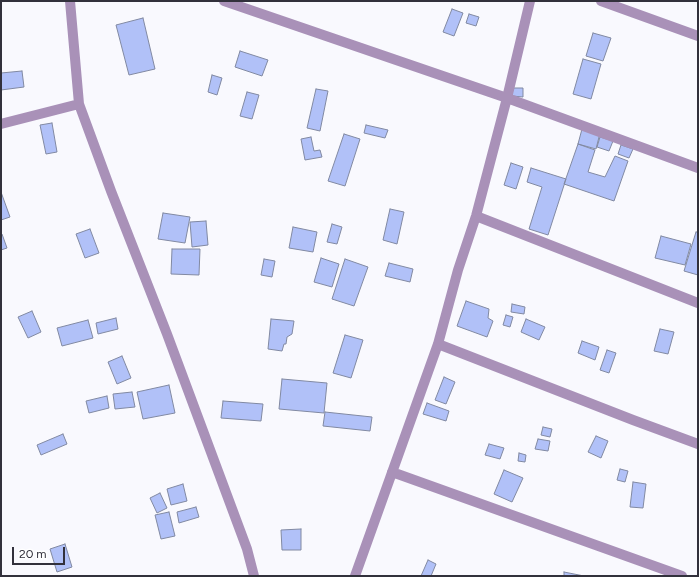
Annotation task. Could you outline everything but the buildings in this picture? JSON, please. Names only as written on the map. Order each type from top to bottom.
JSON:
[{"type":"street","points":[[70,1],[79,104],[245,542],[254,576]]},
{"type":"street","points":[[224,1],[507,98],[698,168]]},
{"type":"street","points":[[354,576],[438,344],[458,270],[476,216],[507,98],[530,1]]},
{"type":"street","points":[[601,1],[698,36]]},
{"type":"street","points":[[1,124],[79,104]]},
{"type":"street","points":[[476,216],[698,303]]},
{"type":"street","points":[[438,344],[698,444]]},
{"type":"street","points":[[392,472],[682,576]]}]
